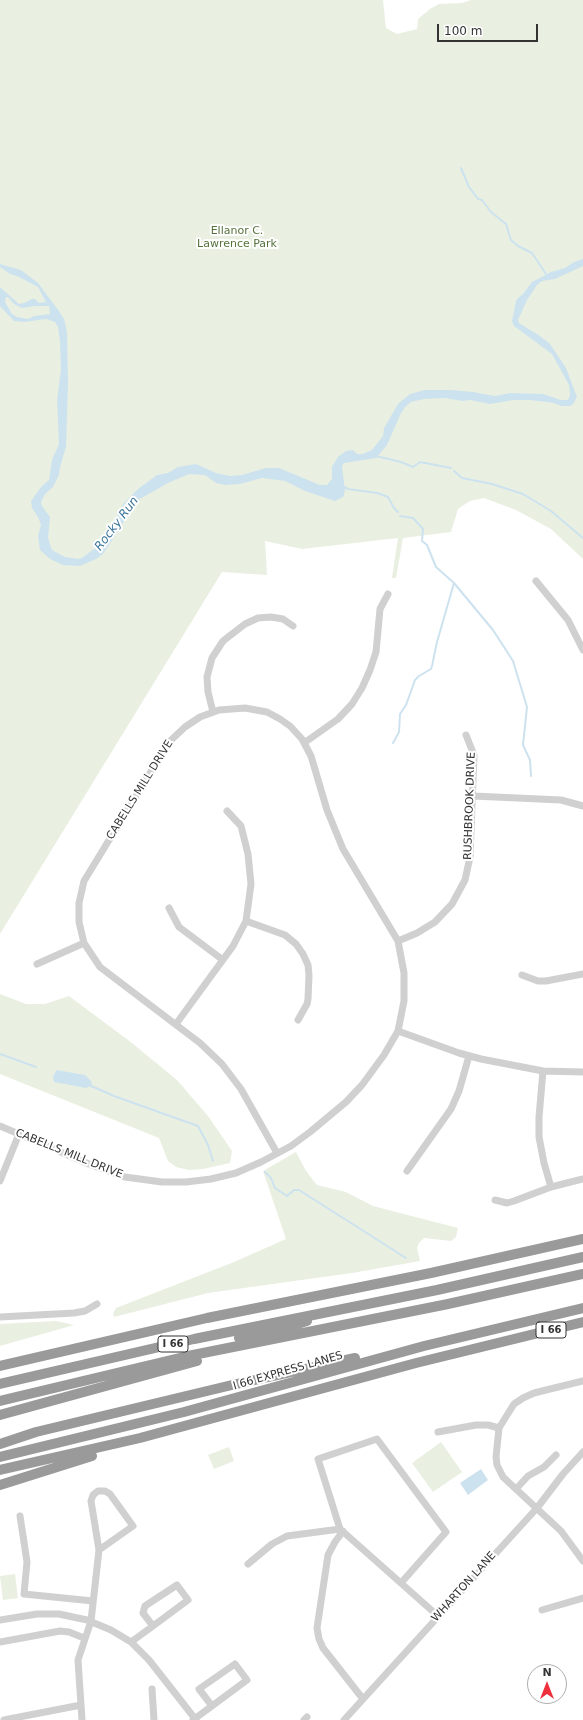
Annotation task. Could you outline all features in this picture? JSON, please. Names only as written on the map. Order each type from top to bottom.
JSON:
[{"type":"highway","points":[[0,1366],[207,1318],[438,1272],[583,1239]]},
{"type":"highway","name":"I 66","points":[[0,1384],[194,1339],[552,1265],[583,1257]]},
{"type":"highway","points":[[0,1401],[142,1367],[284,1336],[448,1304],[583,1274]]},
{"type":"highway","points":[[0,1394],[278,1330],[347,1308]]},
{"type":"highway","name":"I 66 EXPRESS LANES","points":[[0,1457],[184,1412],[424,1346],[583,1308]]},
{"type":"highway","name":"I 66","points":[[0,1470],[88,1451],[164,1432],[410,1365],[583,1322]]},
{"type":"highway","points":[[0,1415],[284,1336]]},
{"type":"highway","points":[[0,1444],[36,1432],[296,1370],[364,1356],[424,1346]]},
{"type":"highway","points":[[0,1485],[164,1432]]},
{"type":"street","points":[[536,581],[568,620],[583,650]]},
{"type":"street","points":[[304,743],[338,719],[352,704],[362,688],[376,652],[380,609],[388,594]]},
{"type":"street","points":[[213,712],[208,692],[207,677],[212,658],[223,641],[245,624],[258,618],[271,616],[283,619],[293,626]]},
{"type":"street","name":"CABELLS MILL DRIVE","points":[[0,1126],[112,1173],[137,1179],[162,1182],[192,1182],[223,1176],[261,1162],[277,1153],[310,1132],[346,1102],[376,1067],[398,1031],[403,1011],[405,991],[404,968],[398,941],[343,849],[327,810],[310,756],[304,743],[290,726],[280,719],[267,712],[245,708],[232,708],[213,712],[191,723],[169,742],[84,881],[79,903],[79,922],[84,944],[94,960],[107,973],[206,1048],[231,1075],[241,1089],[277,1153]]},
{"type":"street","name":"RUSHBROOK DRIVE","points":[[398,941],[417,933],[435,922],[448,909],[459,893],[465,880],[470,857],[474,755],[466,735]]},
{"type":"street","points":[[473,796],[561,800],[583,806]]},
{"type":"street","points":[[176,1024],[233,946],[246,921],[250,884],[248,854],[240,826],[227,811]]},
{"type":"street","points":[[169,908],[179,927],[223,960]]},
{"type":"street","points":[[246,921],[285,935],[296,944],[303,954],[309,970],[309,993],[307,1004],[298,1020]]},
{"type":"street","points":[[37,964],[84,944]]},
{"type":"street","points":[[522,975],[538,981],[546,981],[583,974]]},
{"type":"street","points":[[398,1031],[469,1056],[543,1070],[583,1072]]},
{"type":"street","points":[[407,1171],[451,1109],[459,1091],[469,1056]]},
{"type":"street","points":[[543,1070],[539,1137],[544,1163],[551,1187]]},
{"type":"street","points":[[0,1180],[19,1134]]},
{"type":"street","points":[[495,1200],[507,1203],[551,1187],[583,1178]]},
{"type":"street","points":[[0,1317],[74,1313],[85,1311],[97,1304]]},
{"type":"street","points":[[583,1381],[534,1393],[514,1404],[498,1428],[496,1457],[497,1465],[503,1477],[561,1531],[583,1561]]},
{"type":"street","points":[[438,1432],[476,1425],[488,1425],[498,1428]]},
{"type":"street","points":[[401,1583],[446,1532],[377,1439],[318,1459],[342,1530],[401,1583],[438,1616]]},
{"type":"street","name":"WHARTON LANE","points":[[344,1720],[537,1508],[563,1474],[583,1452]]},
{"type":"street","points":[[516,1489],[528,1476],[544,1467],[556,1455]]},
{"type":"street","points":[[82,1720],[78,1660],[84,1638],[91,1621],[99,1550],[91,1501],[93,1495],[98,1491],[104,1491],[110,1494],[133,1526],[99,1550]]},
{"type":"street","points":[[20,1516],[27,1562],[24,1594],[93,1601]]},
{"type":"street","points":[[248,1564],[272,1544],[288,1536],[342,1530]]},
{"type":"street","points":[[342,1530],[328,1555],[317,1628],[319,1639],[323,1648],[363,1699]]},
{"type":"street","points":[[131,1642],[153,1626],[188,1600],[177,1585],[145,1606],[143,1613],[153,1626]]},
{"type":"street","points":[[542,1610],[583,1598]]},
{"type":"street","points":[[0,1620],[48,1614],[78,1617],[111,1630],[131,1642],[149,1660],[195,1720],[247,1680],[235,1664],[199,1689],[212,1706]]},
{"type":"street","points":[[0,1642],[60,1631],[69,1632],[84,1638]]},
{"type":"street","points":[[152,1689],[154,1720]]},
{"type":"street","points":[[4,1720],[81,1705]]},
{"type":"green space","name":"Ellanor C. Lawrence Park","points":[[0,0],[383,0],[386,28],[397,34],[417,29],[418,19],[439,4],[462,3],[471,0],[583,0],[583,559],[551,529],[516,510],[484,498],[470,501],[458,509],[451,532],[403,538],[396,578],[392,578],[398,538],[302,549],[265,541],[267,575],[222,572],[0,934]]},
{"type":"green space","points":[[0,994],[26,1004],[45,1004],[69,996],[132,1043],[177,1080],[208,1116],[232,1151],[230,1163],[203,1169],[189,1170],[176,1167],[168,1161],[159,1138],[0,1074]]},
{"type":"green space","points":[[296,1152],[306,1171],[317,1185],[346,1192],[373,1206],[458,1228],[456,1237],[451,1241],[424,1238],[419,1243],[417,1248],[420,1261],[352,1273],[208,1293],[114,1317],[113,1314],[116,1308],[234,1262],[286,1239],[263,1171]]},
{"type":"green space","points":[[56,1321],[74,1325],[0,1346],[0,1324]]},
{"type":"green space","points":[[441,1442],[462,1472],[433,1492],[412,1463]]},
{"type":"green space","points":[[229,1447],[234,1461],[214,1469],[208,1455]]},
{"type":"green space","points":[[15,1574],[18,1598],[3,1600],[0,1576]]},
{"type":"water","name":"Rocky Run","points":[[583,259],[583,266],[555,279],[542,281],[537,285],[527,300],[518,320],[519,323],[550,344],[566,368],[577,397],[570,406],[561,406],[554,403],[530,400],[513,400],[490,404],[470,400],[463,401],[444,398],[424,399],[411,402],[401,413],[387,445],[376,458],[344,463],[342,466],[345,491],[343,497],[335,501],[305,491],[285,481],[262,478],[240,484],[225,485],[216,483],[205,475],[189,474],[168,483],[138,500],[103,554],[96,559],[80,566],[63,565],[50,559],[40,550],[38,536],[41,525],[32,508],[31,501],[41,487],[49,480],[52,460],[59,444],[57,400],[61,370],[58,327],[55,322],[46,319],[24,322],[14,321],[0,306],[0,287],[19,304],[32,299],[35,299],[39,303],[46,302],[38,287],[10,274],[0,267],[0,264],[21,270],[38,283],[64,319],[67,332],[68,383],[66,447],[59,475],[53,487],[45,494],[41,502],[42,506],[50,517],[48,538],[52,550],[65,557],[78,559],[82,558],[102,543],[124,503],[138,489],[157,475],[168,473],[178,467],[196,464],[216,473],[230,476],[242,475],[266,468],[279,468],[320,485],[327,485],[332,479],[332,467],[338,457],[346,451],[353,450],[357,454],[363,454],[372,450],[383,436],[384,428],[398,404],[410,394],[425,390],[451,390],[495,396],[510,393],[543,394],[561,400],[568,400],[570,395],[569,385],[552,354],[514,326],[512,321],[516,301],[532,282],[551,272],[565,268],[574,262]],"holes":[[[6,297],[8,297],[14,304],[22,308],[49,306],[50,314],[34,316],[28,319],[17,317],[12,314],[5,302]]]},
{"type":"water","points":[[57,1070],[85,1075],[91,1081],[92,1085],[86,1088],[54,1082],[53,1076]]},
{"type":"water","points":[[481,1469],[488,1480],[468,1495],[460,1483]]},
{"type":"waterway","points":[[461,168],[469,187],[478,199],[482,200],[491,212],[506,224],[511,240],[518,246],[532,253],[546,274]]},
{"type":"waterway","points":[[376,456],[401,462],[413,467],[420,462],[451,468]]},
{"type":"waterway","points":[[454,471],[462,478],[492,484],[523,494],[551,511],[583,538]]},
{"type":"waterway","points":[[344,487],[348,489],[377,493],[388,497],[398,512]]},
{"type":"waterway","points":[[400,516],[413,518],[423,529],[422,541],[427,545],[436,567],[454,583],[493,630],[513,661],[527,707],[523,745],[530,760],[531,776]]},
{"type":"waterway","points":[[393,743],[399,732],[400,714],[406,705],[415,680],[431,669],[454,583]]},
{"type":"waterway","points":[[0,1054],[36,1067]]},
{"type":"waterway","points":[[89,1085],[114,1096],[198,1126],[208,1145],[213,1161]]},
{"type":"waterway","points":[[265,1172],[271,1178],[275,1188],[287,1196],[294,1190],[299,1190],[406,1258]]}]
